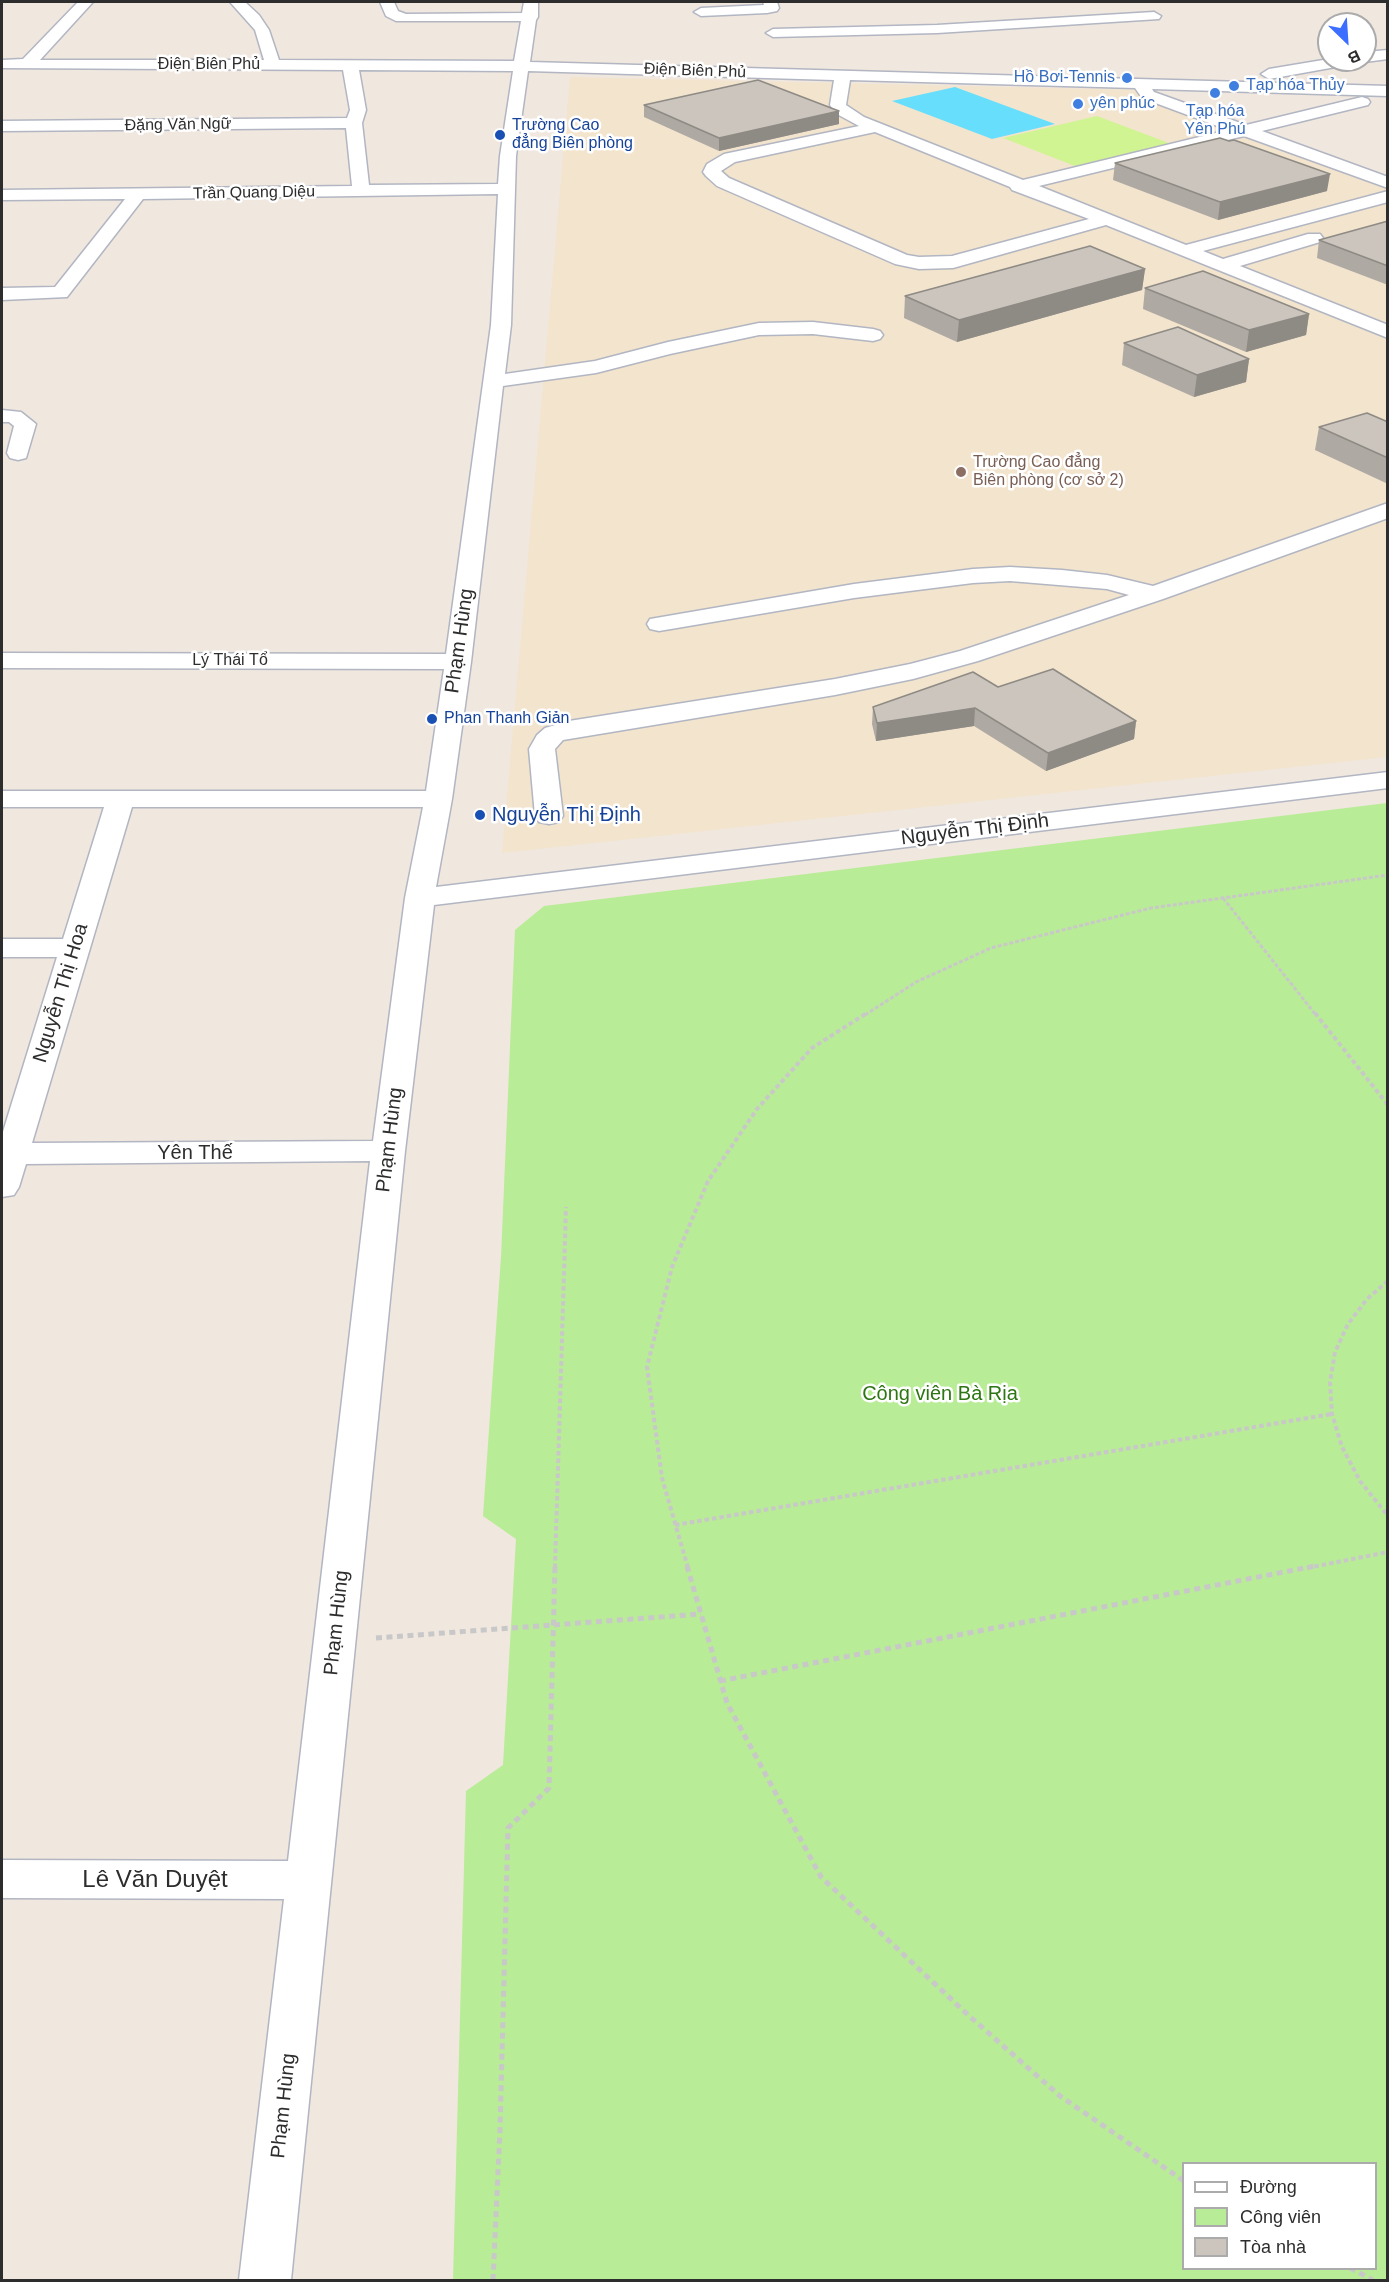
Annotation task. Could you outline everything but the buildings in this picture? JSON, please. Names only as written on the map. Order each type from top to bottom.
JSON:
[{"type":"street","points":[[27,64],[86,2]]},
{"type":"street","points":[[237,2],[262,30],[273,65]]},
{"type":"street","points":[[387,2],[391,13],[396,17],[406,18],[531,9]]},
{"type":"street","points":[[701,12],[767,9],[772,8],[770,2]]},
{"type":"street","points":[[1138,2],[1170,28]]},
{"type":"street","name":"Phạm Hùng","points":[[265,2280],[388,1151],[420,898],[438,799],[458,662],[494,381],[501,325],[508,156],[531,9]]},
{"type":"street","points":[[773,33],[946,29],[1154,16]]},
{"type":"street","name":"Điện Biên Phủ","points":[[2,64],[522,66],[1388,91]]},
{"type":"street","points":[[350,65],[358,110],[354,123],[361,191]]},
{"type":"street","points":[[1238,87],[1248,80],[1269,74],[1317,65]]},
{"type":"street","points":[[843,75],[838,105],[841,110],[877,127],[1018,186],[1388,332]]},
{"type":"street","points":[[1144,84],[1143,90],[1148,95],[1388,183]]},
{"type":"street","points":[[1018,186],[1388,96]]},
{"type":"street","name":"Đặng Văn Ngữ","points":[[2,126],[354,123]]},
{"type":"street","points":[[877,127],[730,158],[720,162],[712,172],[723,182],[902,260],[919,263],[937,263],[967,258],[1105,220]]},
{"type":"street","name":"Trần Quang Diệu","points":[[2,195],[506,189]]},
{"type":"street","points":[[2,294],[60,293],[137,195]]},
{"type":"street","points":[[1183,251],[1388,196]]},
{"type":"street","points":[[1221,266],[1332,232]]},
{"type":"street","points":[[494,381],[596,367],[680,345],[759,329],[813,328],[873,335]]},
{"type":"street","points":[[2,416],[14,416],[25,424],[18,453]]},
{"type":"street","points":[[549,816],[542,749],[546,741],[554,734],[569,729],[835,687],[913,671],[1022,640],[1388,510]]},
{"type":"street","points":[[659,624],[854,591],[973,576],[1019,574],[1062,577],[1107,582],[1155,594]]},
{"type":"street","name":"Lý Thái Tổ","points":[[2,660],[458,662]]},
{"type":"street","name":"Nguyễn Thị Định","points":[[420,898],[1388,780]]},
{"type":"street","points":[[2,799],[438,799]]},
{"type":"street","name":"Nguyễn Thị Hoa","points":[[2,1186],[6,1154],[75,948],[120,800]]},
{"type":"street","points":[[2,948],[75,948]]},
{"type":"street","name":"Yên Thế","points":[[6,1154],[388,1151]]},
{"type":"street","name":"Lê Văn Duyệt","points":[[2,1879],[309,1880]]},
{"type":"path","points":[[1182,2180],[1060,2096],[967,2014],[821,1877],[727,1703],[662,1478],[647,1367],[672,1267],[708,1181],[757,1109],[812,1048],[916,982],[991,948],[1151,908],[1388,875]]},
{"type":"path","points":[[1223,898],[1388,1105]]},
{"type":"path","points":[[492,2280],[500,2130],[508,1828],[549,1788],[566,1207]]},
{"type":"path","points":[[1388,1281],[1367,1299],[1348,1324],[1335,1352],[1330,1382],[1332,1414],[1342,1447],[1360,1481],[1388,1516]]},
{"type":"path","points":[[675,1525],[1332,1414]]},
{"type":"path","points":[[720,1681],[1388,1552]]},
{"type":"path","points":[[335,1641],[701,1614]]},
{"type":"path","points":[[1354,2270],[1373,2280]]},
{"type":"shaded area","name":"Trường Cao đẳng Biên phòng (cơ sở 2)","points":[[570,77],[1142,90],[1387,187],[1387,757],[502,853]]},
{"type":"green space","points":[[1097,116],[1174,145],[1080,168],[1003,138]]},
{"type":"green space","name":"Công viên Bà Rịa","points":[[1387,803],[1387,2280],[453,2280],[466,1791],[503,1765],[516,1539],[483,1516],[501,1257],[515,930],[544,906]]},
{"type":"water","points":[[955,87],[1055,124],[992,139],[892,101]]},
{"type":"place","name":"Hồ Bơi-Tennis","points":[[1127,78]]},
{"type":"place","name":"Tạp hóa Thủy","points":[[1234,86]]},
{"type":"place","name":"Tạp hóa Yên Phú","points":[[1215,93]]},
{"type":"place","name":"yên phúc","points":[[1078,104]]},
{"type":"place","name":"Trường Cao đẳng Biên phòng","points":[[500,135]]},
{"type":"place","name":"Trường Cao đẳng Biên phòng (cơ sở 2)","points":[[961,472]]},
{"type":"place","name":"Phan Thanh Giản","points":[[432,719]]},
{"type":"place","name":"Nguyễn Thị Định","points":[[480,815]]}]
